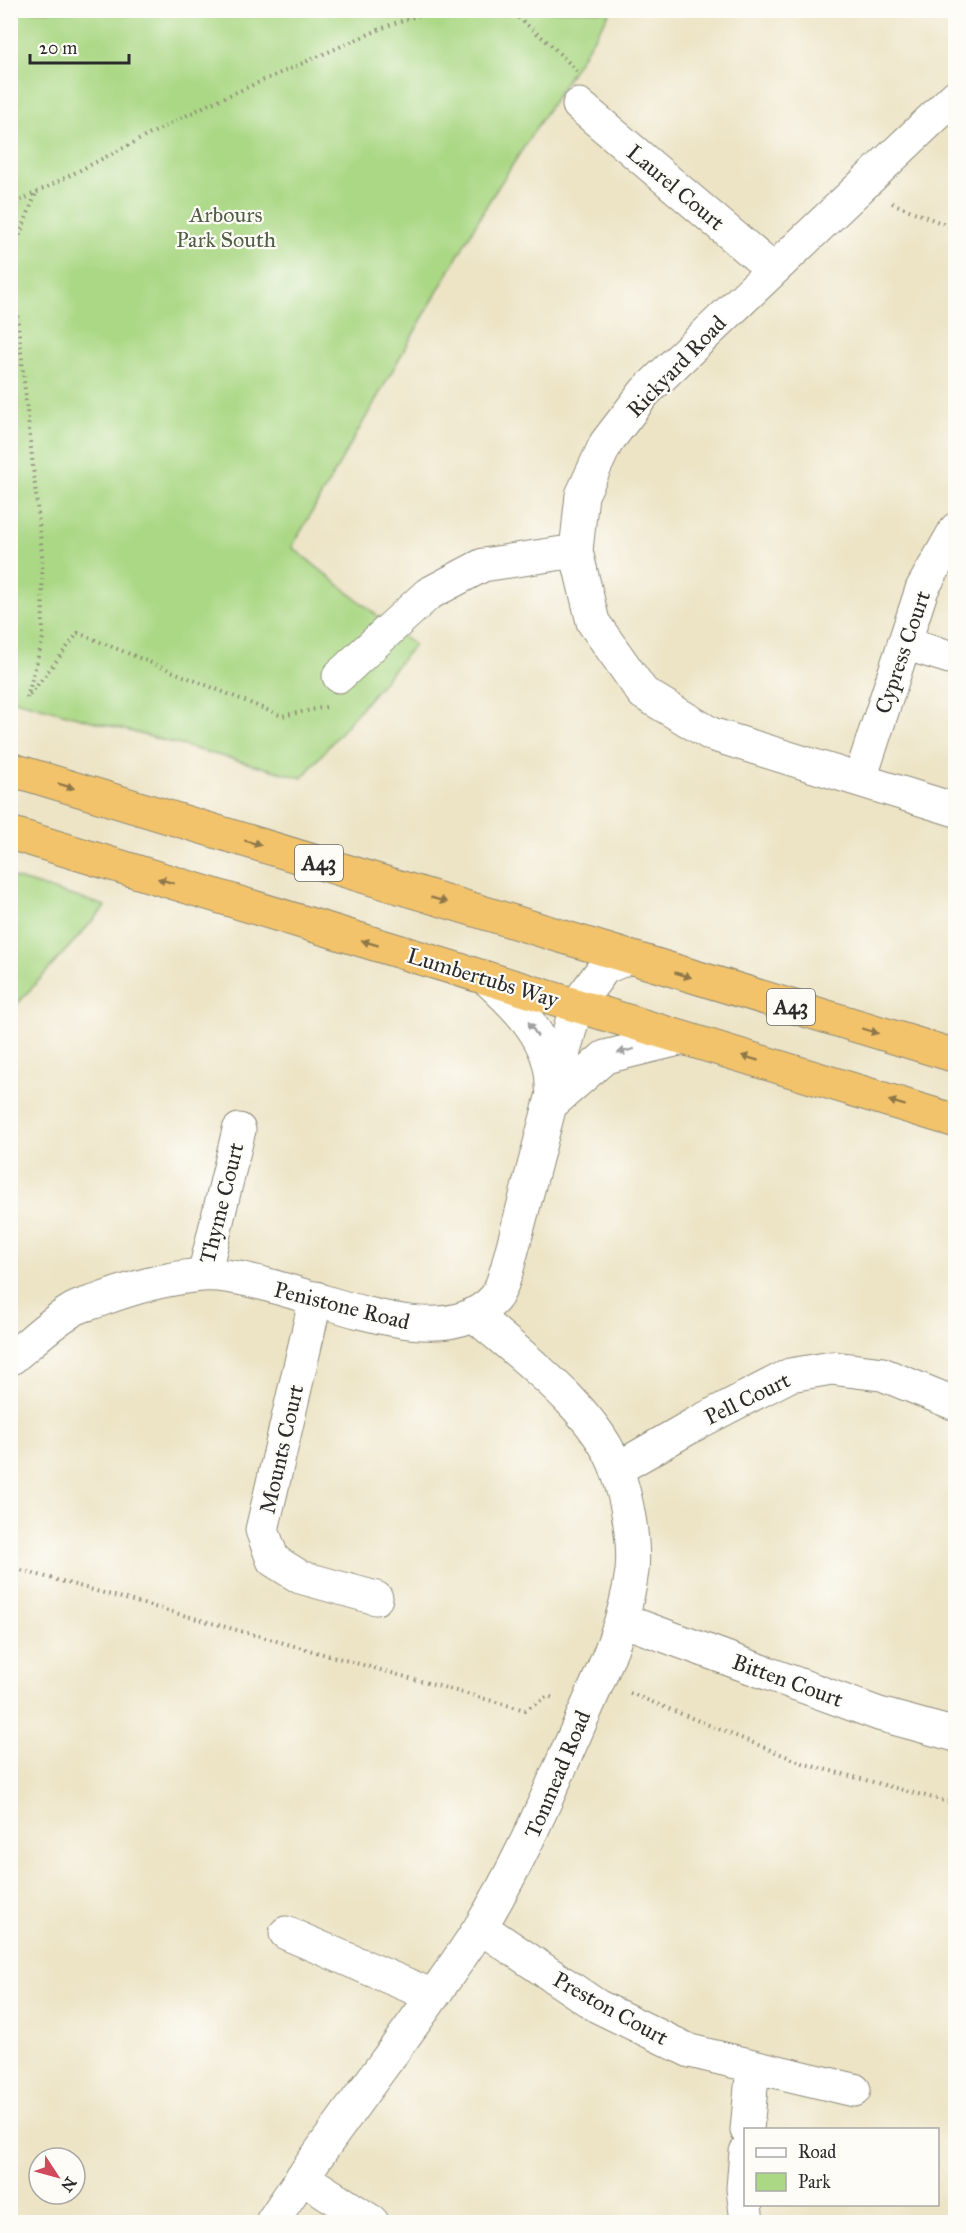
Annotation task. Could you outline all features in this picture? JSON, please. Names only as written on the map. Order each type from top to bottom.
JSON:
[{"type":"highway","name":"A43","points":[[10,769],[956,1056]]},
{"type":"highway","name":"Lumbertubs Way","points":[[10,833],[956,1121]]},
{"type":"street","name":"Rickyard Road","points":[[956,96],[645,392],[606,443],[582,495],[576,551],[593,622],[643,693],[711,734],[956,810]]},
{"type":"street","name":"Laurel Court","points":[[579,105],[772,269]]},
{"type":"street","name":"Cypress Court","points":[[860,779],[922,590],[952,533],[956,530]]},
{"type":"street","points":[[339,676],[428,594],[483,565],[576,551]]},
{"type":"street","points":[[904,644],[956,659]]},
{"type":"street","points":[[576,1006],[604,968],[627,958]]},
{"type":"street","points":[[486,978],[516,1005],[538,1035],[552,1074],[551,1104]]},
{"type":"street","name":"Penistone Road","points":[[10,1359],[71,1311],[140,1285],[204,1275],[244,1279],[392,1321],[422,1325],[452,1322],[474,1314],[496,1298],[507,1269],[576,1006]]},
{"type":"street","points":[[551,1104],[605,1057],[683,1038]]},
{"type":"street","name":"Thyme Court","points":[[204,1275],[239,1130]]},
{"type":"street","name":"Mounts Court","points":[[316,1298],[262,1530],[273,1560],[300,1577],[376,1598]]},
{"type":"street","name":"Tonmead Road","points":[[272,2223],[302,2177],[480,1927],[524,1850],[622,1620],[632,1569],[630,1521],[617,1469],[605,1446],[576,1405],[474,1314]]},
{"type":"street","name":"Pell Court","points":[[617,1469],[697,1423],[790,1375],[832,1368],[882,1374],[956,1404]]},
{"type":"street","name":"Bitten Court","points":[[622,1620],[879,1714],[956,1735]]},
{"type":"street","name":"Preston Court","points":[[480,1927],[597,2006],[690,2051],[854,2090]]},
{"type":"street","points":[[286,1933],[433,1996]]},
{"type":"street","points":[[747,2128],[753,2066]]},
{"type":"street","points":[[744,2176],[744,2197]]},
{"type":"street","points":[[302,2177],[372,2223]]},
{"type":"street","points":[[745,2206],[747,2223]]},
{"type":"path","points":[[10,206],[207,105],[392,24],[435,10]]},
{"type":"path","points":[[509,10],[550,44],[587,80],[579,105]]},
{"type":"path","points":[[857,189],[956,229]]},
{"type":"path","points":[[36,193],[11,257],[42,553],[43,638],[27,698],[78,633],[282,716],[325,708],[339,676]]},
{"type":"path","points":[[10,1567],[525,1710],[548,1696],[592,1694],[805,1764],[956,1804]]},
{"type":"green space","name":"Arbours Park South","points":[[10,11],[611,11],[488,203],[292,547],[414,645],[302,778],[11,699]]},
{"type":"green space","points":[[10,877],[106,906],[11,1011]]}]
